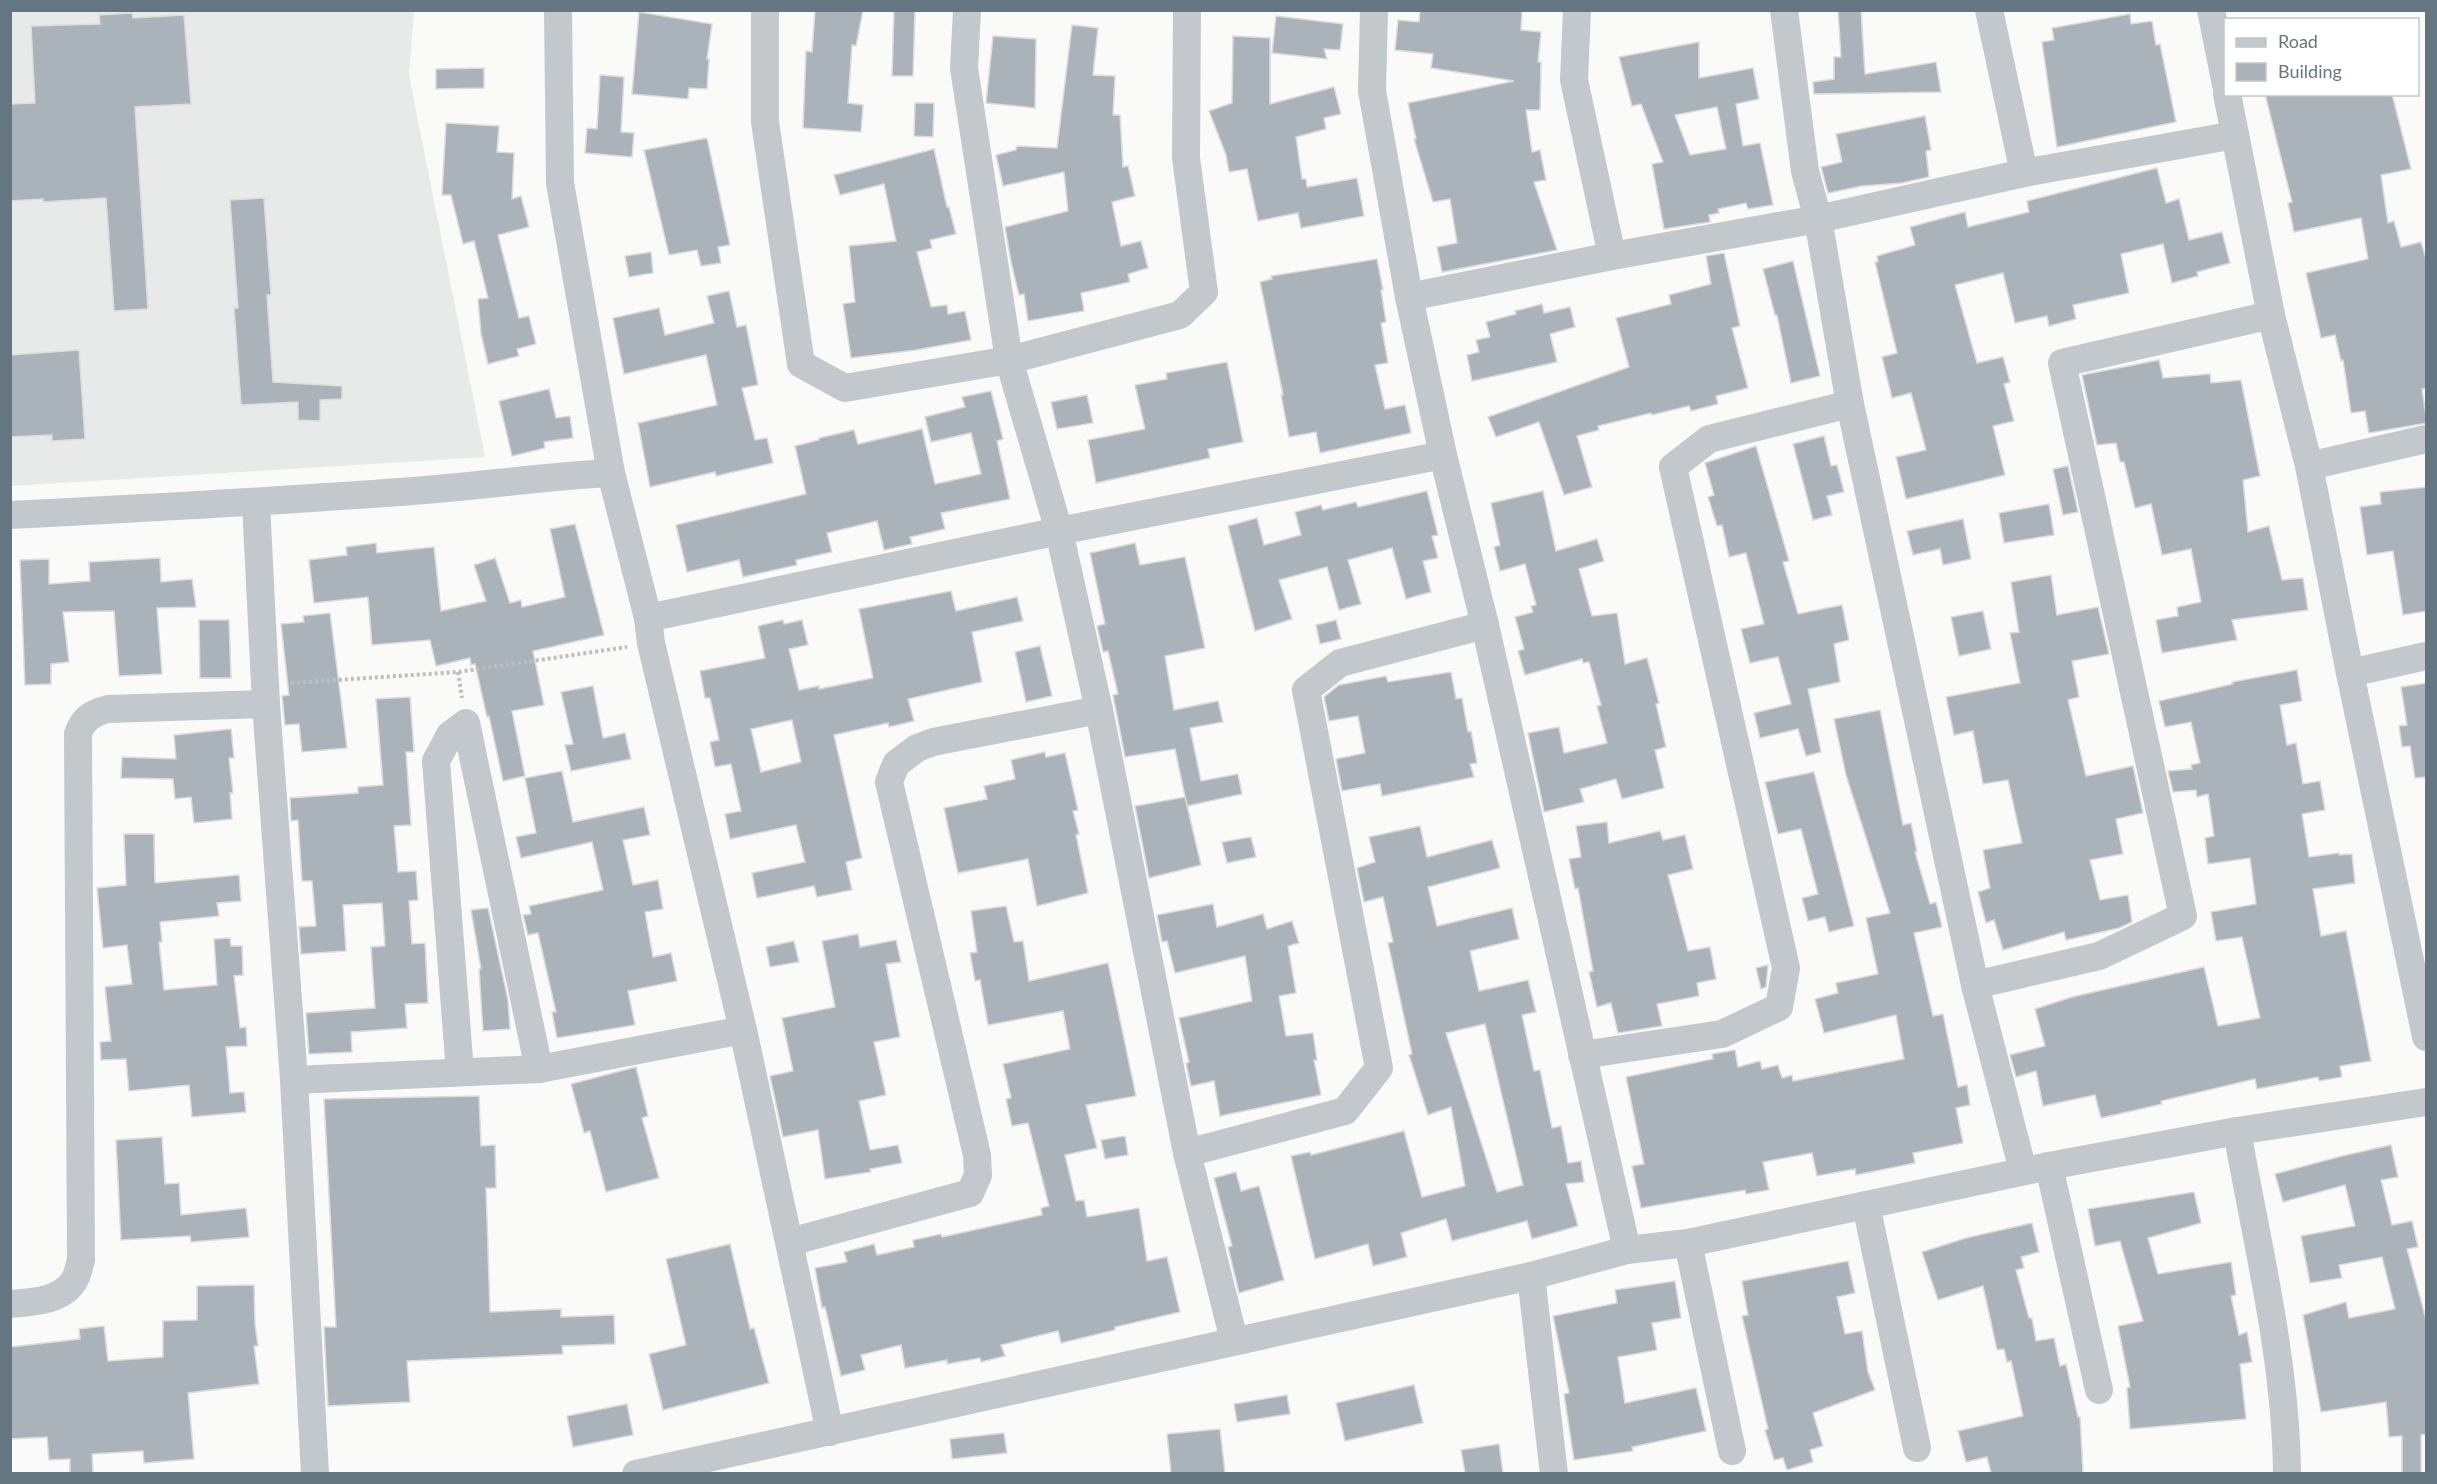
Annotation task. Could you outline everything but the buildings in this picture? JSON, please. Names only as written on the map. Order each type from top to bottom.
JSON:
[{"type":"street","points":[[558,10],[560,183],[611,473],[743,1030],[830,1432]]},
{"type":"street","points":[[765,10],[765,122],[801,364],[845,388],[1010,360],[1180,315],[1204,292],[1186,158],[1187,10]]},
{"type":"street","points":[[967,10],[964,68],[1010,360],[1059,531],[1099,710],[1187,1153],[1234,1340]]},
{"type":"street","points":[[1374,10],[1372,91],[1409,297],[1443,455],[1485,625],[1627,1250]]},
{"type":"street","points":[[1576,10],[1574,80],[1612,256]]},
{"type":"street","points":[[1784,10],[1805,171],[1818,219],[1850,404],[1975,985],[2036,1169],[2099,1390]]},
{"type":"street","points":[[1989,10],[2024,173]]},
{"type":"street","points":[[2211,10],[2224,75]]},
{"type":"street","points":[[2227,96],[2271,315],[2309,466],[2427,1037]]},
{"type":"street","points":[[1409,297],[1612,256],[1818,219],[2024,173],[2235,135]]},
{"type":"street","points":[[1975,985],[2099,956],[2183,916],[2062,363],[2271,315]]},
{"type":"street","points":[[1582,1055],[1722,1034],[1779,1007],[1786,968],[1673,467],[1709,439],[1850,404]]},
{"type":"street","points":[[2309,466],[2427,439]]},
{"type":"street","points":[[650,631],[1059,531],[1443,455]]},
{"type":"street","points":[[10,515],[256,503],[496,485],[561,476],[611,473]]},
{"type":"street","points":[[256,503],[266,694],[294,1080],[315,1473]]},
{"type":"street","points":[[1187,1153],[1345,1111],[1379,1068],[1306,690],[1340,663],[1485,625]]},
{"type":"street","points":[[2350,673],[2427,656]]},
{"type":"street","points":[[10,1304],[41,1302],[63,1292],[75,1279],[81,1260],[78,734],[82,723],[94,713],[108,710],[266,694]]},
{"type":"street","points":[[790,1242],[970,1194],[978,1175],[977,1155],[889,782],[896,764],[917,748],[933,742],[1099,710]]},
{"type":"street","points":[[460,1072],[436,760],[450,735],[466,723],[539,1069]]},
{"type":"street","points":[[294,1080],[539,1069],[743,1030]]},
{"type":"street","points":[[636,1473],[1531,1276],[1627,1250],[1688,1243],[2036,1169],[2237,1131],[2427,1102]]},
{"type":"street","points":[[2237,1131],[2274,1332],[2287,1447],[2287,1473]]},
{"type":"street","points":[[1866,1205],[1917,1448]]},
{"type":"street","points":[[1688,1243],[1732,1451]]},
{"type":"street","points":[[1531,1276],[1554,1473]]},
{"type":"path","points":[[266,694],[458,672],[650,631]]},
{"type":"shaded area","points":[[11,11],[414,11],[409,75],[485,457],[11,486]]}]
